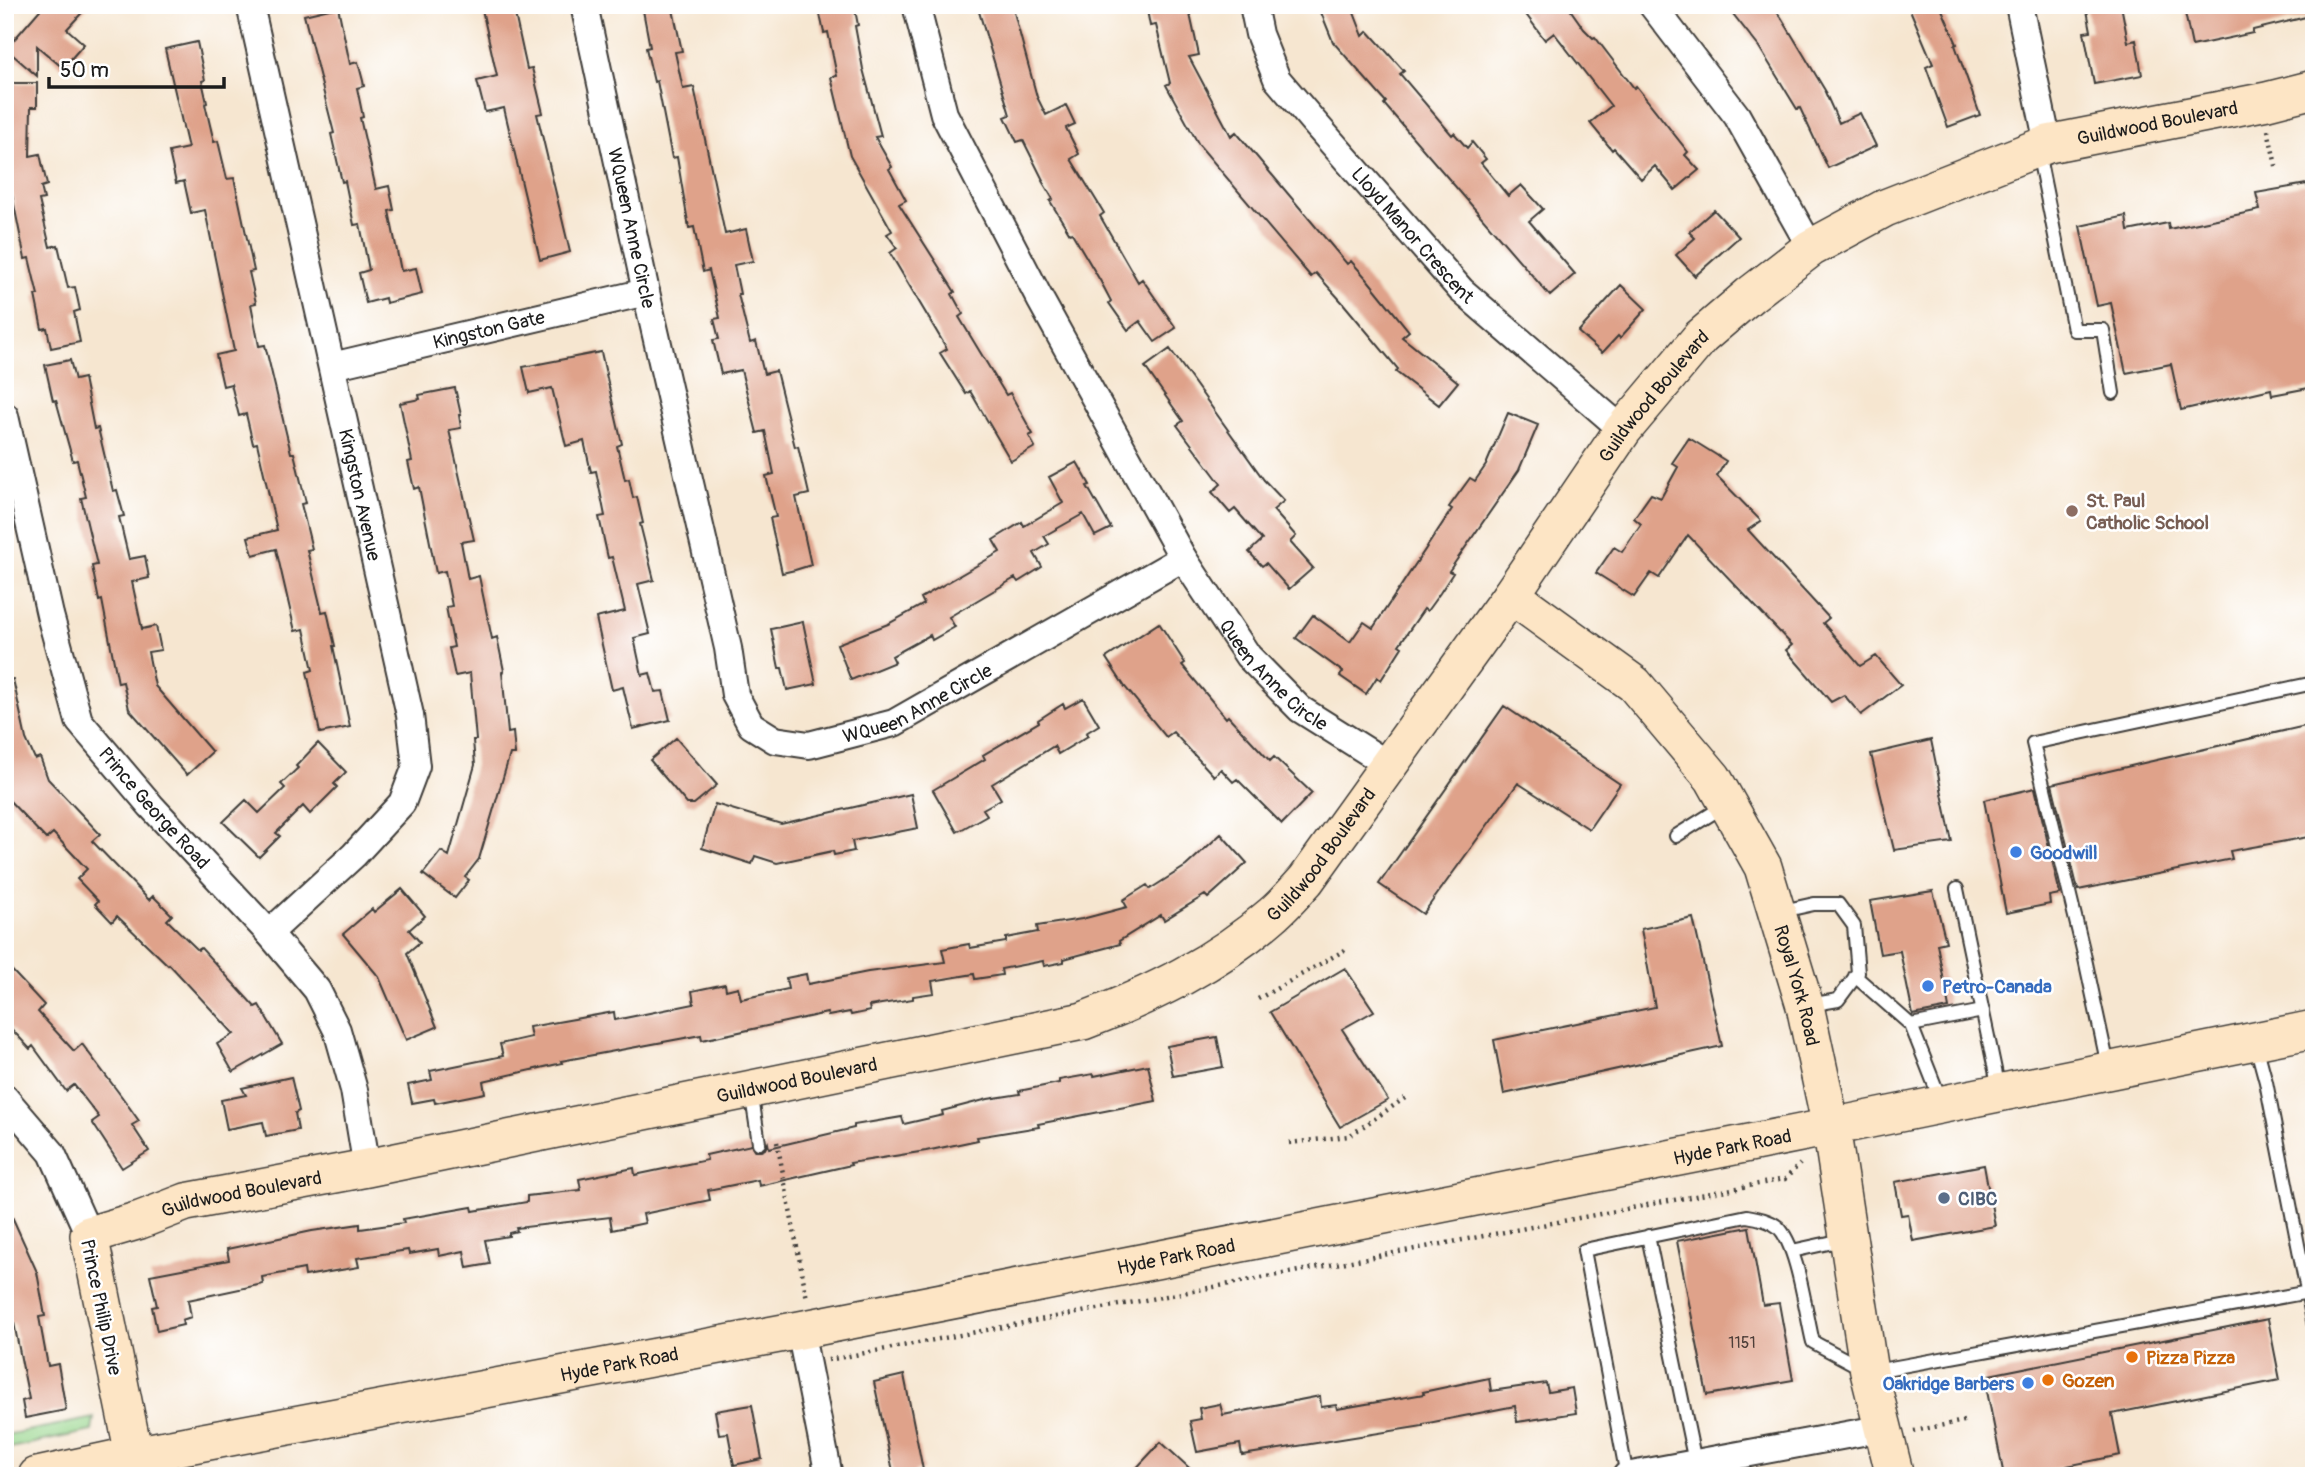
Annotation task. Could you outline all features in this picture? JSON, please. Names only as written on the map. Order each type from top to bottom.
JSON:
[{"type":"street","name":"Kingston Avenue","points":[[250,5],[410,715],[416,766],[402,803],[354,855],[269,933]]},
{"type":"street","name":"WQueen Anne Circle","points":[[584,5],[727,648],[735,695],[751,725],[775,740],[809,746],[894,723],[1184,558]]},
{"type":"street","points":[[916,5],[944,114],[1041,301],[1184,558]]},
{"type":"street","name":"Lloyd Manor Crescent","points":[[1252,5],[1259,34],[1278,79],[1312,120],[1461,290],[1623,430]]},
{"type":"street","points":[[1652,5],[1737,116],[1811,248]]},
{"type":"street","points":[[2019,5],[2043,146]]},
{"type":"street","name":"Guildwood Boulevard","points":[[89,1235],[186,1202],[368,1168],[1083,1021],[1140,999],[1205,965],[1273,915],[1306,880],[1511,595],[1623,430],[1701,337],[1750,295],[1811,248],[1885,208],[2043,146],[2314,89]]},
{"type":"street","name":"Kingston Gate","points":[[332,366],[646,292]]},
{"type":"street","name":"Prince George Road","points":[[5,416],[50,615],[79,722],[317,990],[337,1030],[354,1090],[368,1168]]},
{"type":"street","name":"Queen Anne Circle","points":[[1184,558],[1248,656],[1300,709],[1389,765]]},
{"type":"street","name":"Royal York Road","points":[[1511,595],[1634,684],[1713,778],[1763,867],[1805,1006],[1831,1127],[1869,1372],[1895,1476]]},
{"type":"street","name":"Hyde Park Road","points":[[37,1476],[139,1463],[806,1340],[2314,1029]]},
{"type":"street","name":"Prince Philip Drive","points":[[5,1098],[52,1153],[89,1235],[139,1463]]},
{"type":"street","points":[[806,1340],[829,1476]]},
{"type":"street","points":[[1627,1476],[1695,1462],[1885,1431]]},
{"type":"lane","points":[[2043,146],[2074,330],[2103,330],[2113,393]]},
{"type":"lane","points":[[2109,1070],[2033,743],[2314,683]]},
{"type":"lane","points":[[1676,836],[1727,804]]},
{"type":"lane","points":[[1957,889],[2000,1092]]},
{"type":"lane","points":[[1777,913],[1814,904],[1838,904],[1854,926],[1858,973],[1838,1000],[1805,1006]]},
{"type":"lane","points":[[1855,976],[1911,1025],[1942,1104]]},
{"type":"lane","points":[[1911,1025],[1983,1010]]},
{"type":"lane","points":[[2255,1041],[2310,1291],[2314,1326]]},
{"type":"lane","points":[[750,1089],[759,1143]]},
{"type":"lane","points":[[1627,1476],[1584,1250],[1747,1216],[1761,1218],[1778,1228],[1792,1251],[1813,1342],[1869,1372],[2310,1291]]},
{"type":"lane","points":[[1648,1236],[1695,1462]]},
{"type":"lane","points":[[1792,1251],[1849,1239]]},
{"type":"path","points":[[2267,126],[2277,170]]},
{"type":"path","points":[[1258,999],[1345,950]]},
{"type":"path","points":[[1289,1143],[1349,1136],[1408,1096]]},
{"type":"path","points":[[776,1138],[806,1340],[1785,1179],[1800,1164]]},
{"type":"path","points":[[1885,1431],[1923,1430],[1964,1421]]},
{"type":"green space","points":[[94,1418],[92,1431],[5,1449],[5,1435]]},
{"type":"building","points":[[44,5],[89,5],[67,29],[84,44],[63,68],[37,46],[37,76],[6,49]]},
{"type":"building","points":[[481,5],[513,5],[527,69],[532,68],[543,113],[537,114],[570,252],[540,260],[504,108],[485,112],[477,81],[497,76]]},
{"type":"building","points":[[642,5],[672,5],[682,51],[675,52],[683,89],[694,87],[725,234],[746,229],[753,261],[734,265],[738,294],[750,343],[756,341],[764,374],[776,371],[809,494],[796,497],[811,565],[795,570],[782,573],[770,518],[776,517],[766,476],[774,474],[765,431],[757,433],[741,370],[721,374],[713,340],[719,339],[714,319],[720,318],[709,270],[703,272],[694,227],[689,228],[677,157],[672,158],[657,81],[654,82],[646,48],[650,47]]},
{"type":"building","points":[[818,5],[854,5],[863,69],[881,136],[875,137],[906,200],[899,204],[955,292],[952,294],[963,314],[959,317],[1006,395],[1010,393],[1033,434],[1029,436],[1035,447],[1011,461],[970,391],[966,394],[940,353],[947,349],[890,253],[897,248],[887,234],[892,231],[850,156],[831,77],[837,76],[828,32],[824,33]]},
{"type":"building","points":[[977,5],[1012,5],[1037,97],[1046,115],[1066,105],[1075,124],[1066,128],[1079,154],[1071,159],[1104,213],[1100,216],[1138,282],[1142,279],[1176,328],[1155,342],[1140,321],[1128,330],[1109,303],[1111,301],[1101,282],[1050,201],[1053,199],[1023,140],[1017,142],[1005,117],[1010,115]]},
{"type":"building","points":[[1146,5],[1188,5],[1199,55],[1189,57],[1231,136],[1236,132],[1347,264],[1351,261],[1367,279],[1409,331],[1402,337],[1458,382],[1439,405],[1396,372],[1398,369],[1342,302],[1316,273],[1311,277],[1199,145],[1166,85],[1170,83],[1156,25],[1150,26]]},
{"type":"building","points":[[1318,5],[1351,5],[1363,36],[1368,31],[1404,71],[1400,74],[1452,135],[1454,133],[1467,148],[1472,142],[1486,159],[1481,163],[1508,196],[1521,185],[1543,209],[1529,221],[1575,274],[1550,296],[1333,42]]},
{"type":"building","points":[[1519,5],[1567,5],[1634,88],[1636,86],[1688,152],[1685,155],[1699,170],[1675,190],[1655,166],[1641,179],[1590,123],[1611,106],[1554,33],[1545,40]]},
{"type":"building","points":[[1726,5],[1771,5],[1826,92],[1839,123],[1860,113],[1876,146],[1828,168],[1800,108],[1797,109],[1759,47]]},
{"type":"building","points":[[1908,5],[1940,5],[1957,44],[1955,45],[1980,115],[1948,127],[1926,67],[1933,64]]},
{"type":"building","points":[[2086,5],[2121,5],[2128,42],[2136,40],[2142,75],[2094,84],[2084,32],[2091,31]]},
{"type":"building","points":[[2220,5],[2314,5],[2314,15],[2253,30],[2253,33],[2192,46],[2185,13]]},
{"type":"building","points":[[338,7],[350,64],[358,62],[363,81],[364,86],[357,88],[363,117],[360,118],[376,189],[389,186],[394,210],[389,211],[401,271],[416,268],[422,294],[386,303],[385,298],[366,303],[359,273],[369,270],[360,224],[354,225],[345,181],[342,182],[331,134],[334,133],[304,15]]},
{"type":"building","points":[[197,42],[205,80],[202,81],[207,103],[205,104],[214,142],[218,141],[227,179],[234,178],[254,271],[249,272],[256,303],[251,304],[259,346],[265,345],[306,503],[301,504],[312,549],[307,550],[322,612],[327,611],[350,727],[320,733],[307,672],[313,670],[304,629],[295,631],[276,549],[253,555],[248,537],[277,530],[257,443],[253,444],[246,414],[239,416],[231,384],[223,386],[216,355],[234,351],[205,210],[191,213],[184,181],[176,183],[169,152],[188,148],[165,49]]},
{"type":"building","points":[[5,83],[37,83],[37,107],[31,107],[30,156],[40,154],[47,185],[41,187],[44,199],[39,200],[50,247],[58,245],[68,288],[75,287],[80,310],[74,312],[80,342],[51,348],[47,328],[42,329],[35,295],[38,295],[29,258],[25,259],[8,175],[5,176]]},
{"type":"building","points":[[2307,184],[2314,217],[2314,387],[2272,395],[2271,389],[2181,410],[2171,364],[2126,373],[2111,303],[2097,306],[2080,226],[2126,216],[2128,231],[2168,223],[2169,229],[2260,210],[2256,193]]},
{"type":"building","points":[[1714,210],[1739,237],[1695,276],[1676,255],[1695,238],[1689,232]]},
{"type":"building","points":[[1621,285],[1646,309],[1620,338],[1618,336],[1602,353],[1578,332]]},
{"type":"building","points":[[1170,349],[1264,480],[1284,501],[1273,510],[1296,536],[1290,542],[1313,568],[1289,589],[1266,563],[1262,566],[1249,552],[1262,540],[1235,509],[1230,513],[1212,492],[1221,484],[1177,425],[1183,421],[1145,367]]},
{"type":"building","points":[[601,352],[622,444],[617,446],[625,480],[629,479],[633,498],[637,497],[643,523],[640,524],[654,580],[638,584],[650,634],[634,638],[642,675],[650,673],[655,692],[663,691],[670,720],[633,729],[623,687],[612,690],[596,618],[625,611],[612,557],[608,558],[599,517],[605,516],[596,471],[591,472],[584,441],[566,446],[552,388],[529,393],[523,367]]},
{"type":"building","points":[[70,360],[75,380],[84,378],[94,429],[98,428],[113,491],[117,490],[124,516],[119,517],[129,559],[145,556],[149,578],[132,582],[142,629],[156,626],[161,650],[148,652],[155,686],[212,752],[187,775],[129,709],[123,682],[118,683],[102,600],[99,601],[92,566],[97,565],[81,498],[86,497],[77,460],[73,461],[56,400],[53,401],[45,365]]},
{"type":"building","points":[[455,388],[461,428],[449,430],[474,540],[461,542],[468,579],[479,576],[492,639],[497,637],[504,671],[508,733],[513,732],[515,754],[510,754],[479,859],[465,877],[469,880],[455,898],[423,874],[441,851],[449,856],[475,765],[473,740],[476,740],[470,673],[455,676],[449,648],[454,647],[446,607],[452,606],[445,571],[436,573],[419,487],[414,489],[408,462],[412,461],[400,403],[420,399],[419,395]]},
{"type":"building","points":[[1508,413],[1538,425],[1519,470],[1449,571],[1453,573],[1440,593],[1427,611],[1424,609],[1399,645],[1402,647],[1381,680],[1377,677],[1366,694],[1340,676],[1343,672],[1296,638],[1313,615],[1350,642],[1364,622],[1373,628],[1452,509],[1449,507],[1470,478],[1475,481],[1486,465]]},
{"type":"building","points":[[1689,438],[1726,461],[1717,476],[1761,521],[1748,530],[1829,618],[1823,623],[1860,666],[1876,656],[1901,685],[1861,715],[1844,695],[1831,702],[1786,650],[1792,645],[1688,535],[1659,578],[1651,573],[1634,597],[1596,573],[1614,547],[1622,552],[1641,524],[1634,518],[1651,494],[1661,498],[1678,467],[1672,463]]},
{"type":"building","points":[[1077,462],[1090,485],[1087,486],[1111,528],[1095,536],[1083,514],[1044,536],[1049,544],[1034,553],[1042,567],[1018,582],[1015,578],[949,617],[955,627],[932,640],[930,635],[892,656],[895,662],[851,680],[837,644],[888,624],[924,604],[921,598],[1000,552],[993,540],[1022,522],[1024,526],[1063,503],[1049,477]]},
{"type":"building","points":[[803,622],[816,684],[787,690],[782,668],[779,668],[771,629]]},
{"type":"building","points":[[1159,623],[1185,663],[1182,665],[1226,718],[1228,716],[1270,761],[1274,757],[1312,793],[1282,824],[1237,779],[1233,782],[1221,769],[1214,776],[1173,732],[1166,737],[1125,687],[1106,658]]},
{"type":"building","points":[[13,679],[26,739],[35,759],[40,757],[48,779],[100,834],[92,841],[149,900],[153,896],[172,915],[167,920],[198,950],[201,948],[255,1007],[259,1005],[282,1044],[233,1072],[217,1044],[234,1034],[169,964],[117,916],[112,922],[95,904],[98,901],[77,879],[87,869],[53,833],[46,839],[5,796],[5,680]]},
{"type":"building","points":[[1083,698],[1099,725],[1086,733],[1088,736],[1058,754],[1054,746],[992,784],[1001,799],[983,809],[987,815],[957,832],[933,790],[985,759],[983,755],[1039,722],[1038,720],[1063,704],[1065,708]]},
{"type":"building","points":[[1504,706],[1620,784],[1589,829],[1518,783],[1423,914],[1379,884]]},
{"type":"building","points":[[2314,724],[2314,836],[2230,851],[2232,859],[2078,890],[2052,784]]},
{"type":"building","points":[[676,738],[717,785],[694,804],[687,804],[650,760]]},
{"type":"building","points":[[1931,740],[1952,842],[1894,850],[1871,754]]},
{"type":"building","points":[[318,743],[346,772],[334,784],[337,787],[310,814],[303,806],[276,833],[280,836],[259,857],[223,822],[246,800],[259,813],[285,788],[281,784]]},
{"type":"building","name":"Goodwill","points":[[2035,788],[2060,894],[2049,896],[2050,904],[2006,913],[1984,800]]},
{"type":"building","points":[[911,794],[918,828],[852,841],[854,851],[834,855],[833,851],[777,863],[755,856],[752,864],[702,848],[715,804],[781,824]]},
{"type":"building","points":[[1221,834],[1247,863],[1208,898],[1205,895],[1164,920],[1161,915],[1119,941],[1120,944],[1064,959],[1064,962],[1044,966],[1043,961],[1001,969],[1002,975],[975,979],[974,974],[932,981],[934,993],[869,1006],[870,1011],[851,1015],[850,1012],[828,1016],[827,1013],[702,1040],[701,1035],[561,1061],[562,1063],[483,1081],[485,1093],[435,1103],[434,1099],[412,1103],[408,1085],[432,1080],[430,1071],[503,1056],[500,1044],[531,1037],[529,1027],[614,1012],[615,1020],[694,1004],[692,991],[725,984],[726,990],[738,987],[741,999],[788,989],[786,978],[806,974],[808,984],[868,972],[945,962],[942,949],[1006,942],[1006,938],[1038,932],[1037,926],[1082,919],[1127,907],[1123,900],[1147,885],[1150,889],[1186,866]]},
{"type":"building","points":[[402,889],[425,916],[409,930],[420,942],[407,953],[437,1027],[406,1040],[379,977],[343,934],[372,909],[374,912]]},
{"type":"building","points":[[1933,891],[1946,942],[1937,944],[1949,1008],[1913,1015],[1900,951],[1880,954],[1870,901]]},
{"type":"building","points":[[1693,918],[1722,1046],[1504,1094],[1494,1040],[1655,1007],[1641,929]]},
{"type":"building","points":[[5,963],[44,1005],[38,1012],[74,1051],[82,1044],[139,1121],[132,1125],[149,1151],[122,1168],[92,1122],[99,1117],[74,1085],[66,1091],[33,1046],[30,1049],[5,1022]]},
{"type":"building","points":[[1345,968],[1374,1011],[1342,1029],[1388,1100],[1340,1127],[1270,1012]]},
{"type":"building","points":[[1217,1037],[1223,1067],[1173,1076],[1167,1046]]},
{"type":"building","points":[[1148,1065],[1156,1101],[1038,1124],[1039,1127],[977,1137],[978,1140],[926,1151],[850,1163],[851,1165],[759,1186],[758,1180],[708,1190],[710,1200],[643,1214],[645,1223],[612,1230],[610,1217],[516,1228],[517,1231],[509,1233],[509,1236],[485,1240],[490,1264],[467,1268],[464,1251],[439,1256],[438,1249],[409,1254],[408,1250],[357,1258],[359,1267],[305,1276],[304,1269],[262,1277],[263,1284],[188,1300],[191,1317],[182,1320],[183,1325],[157,1331],[152,1307],[157,1306],[150,1275],[229,1260],[227,1249],[312,1231],[360,1224],[360,1229],[404,1223],[403,1219],[472,1207],[473,1211],[527,1202],[527,1196],[581,1190],[579,1179],[634,1168],[635,1175],[707,1160],[706,1155],[751,1145],[755,1151],[761,1151],[768,1143],[769,1148],[854,1128],[854,1125],[902,1117],[904,1124],[943,1115],[942,1111],[1059,1083],[1059,1080]]},
{"type":"building","points":[[291,1077],[299,1111],[295,1113],[298,1130],[266,1136],[263,1122],[227,1129],[221,1100],[246,1095],[242,1088]]},
{"type":"building","name":"CIBC","points":[[1984,1165],[1995,1226],[1913,1241],[1908,1214],[1901,1215],[1895,1182]]},
{"type":"building","points":[[5,1201],[37,1272],[45,1316],[39,1317],[48,1366],[58,1364],[66,1410],[25,1418],[22,1401],[29,1399],[14,1323],[5,1325]]},
{"type":"building","points":[[1749,1227],[1763,1305],[1779,1303],[1793,1380],[1707,1395],[1677,1241]]},
{"type":"building","points":[[2268,1319],[2280,1380],[2112,1414],[2120,1455],[2019,1476],[2004,1476],[1984,1376]]},
{"type":"building","points":[[904,1375],[923,1470],[914,1472],[914,1476],[894,1476],[874,1382]]},
{"type":"building","points":[[1489,1378],[1491,1391],[1546,1383],[1548,1392],[1572,1388],[1576,1413],[1517,1422],[1515,1406],[1423,1426],[1242,1455],[1240,1444],[1197,1452],[1190,1421],[1201,1419],[1199,1408],[1220,1404],[1223,1415],[1320,1396],[1321,1407],[1336,1405],[1337,1409],[1424,1394],[1423,1392]]},
{"type":"building","points":[[752,1405],[762,1459],[734,1465],[728,1433],[719,1434],[715,1411]]},
{"type":"building","points":[[1161,1442],[1198,1476],[1129,1476]]},
{"type":"place","name":"St. Paul Catholic School","points":[[2072,511]]},
{"type":"place","name":"Goodwill","points":[[2016,852]]},
{"type":"place","name":"Petro-Canada","points":[[1928,986]]},
{"type":"place","name":"CIBC","points":[[1944,1198]]},
{"type":"place","name":"Pizza Pizza","points":[[2132,1357]]},
{"type":"place","name":"Gozen","points":[[2048,1380]]},
{"type":"place","name":"Oakridge Barbers","points":[[2028,1383]]}]
